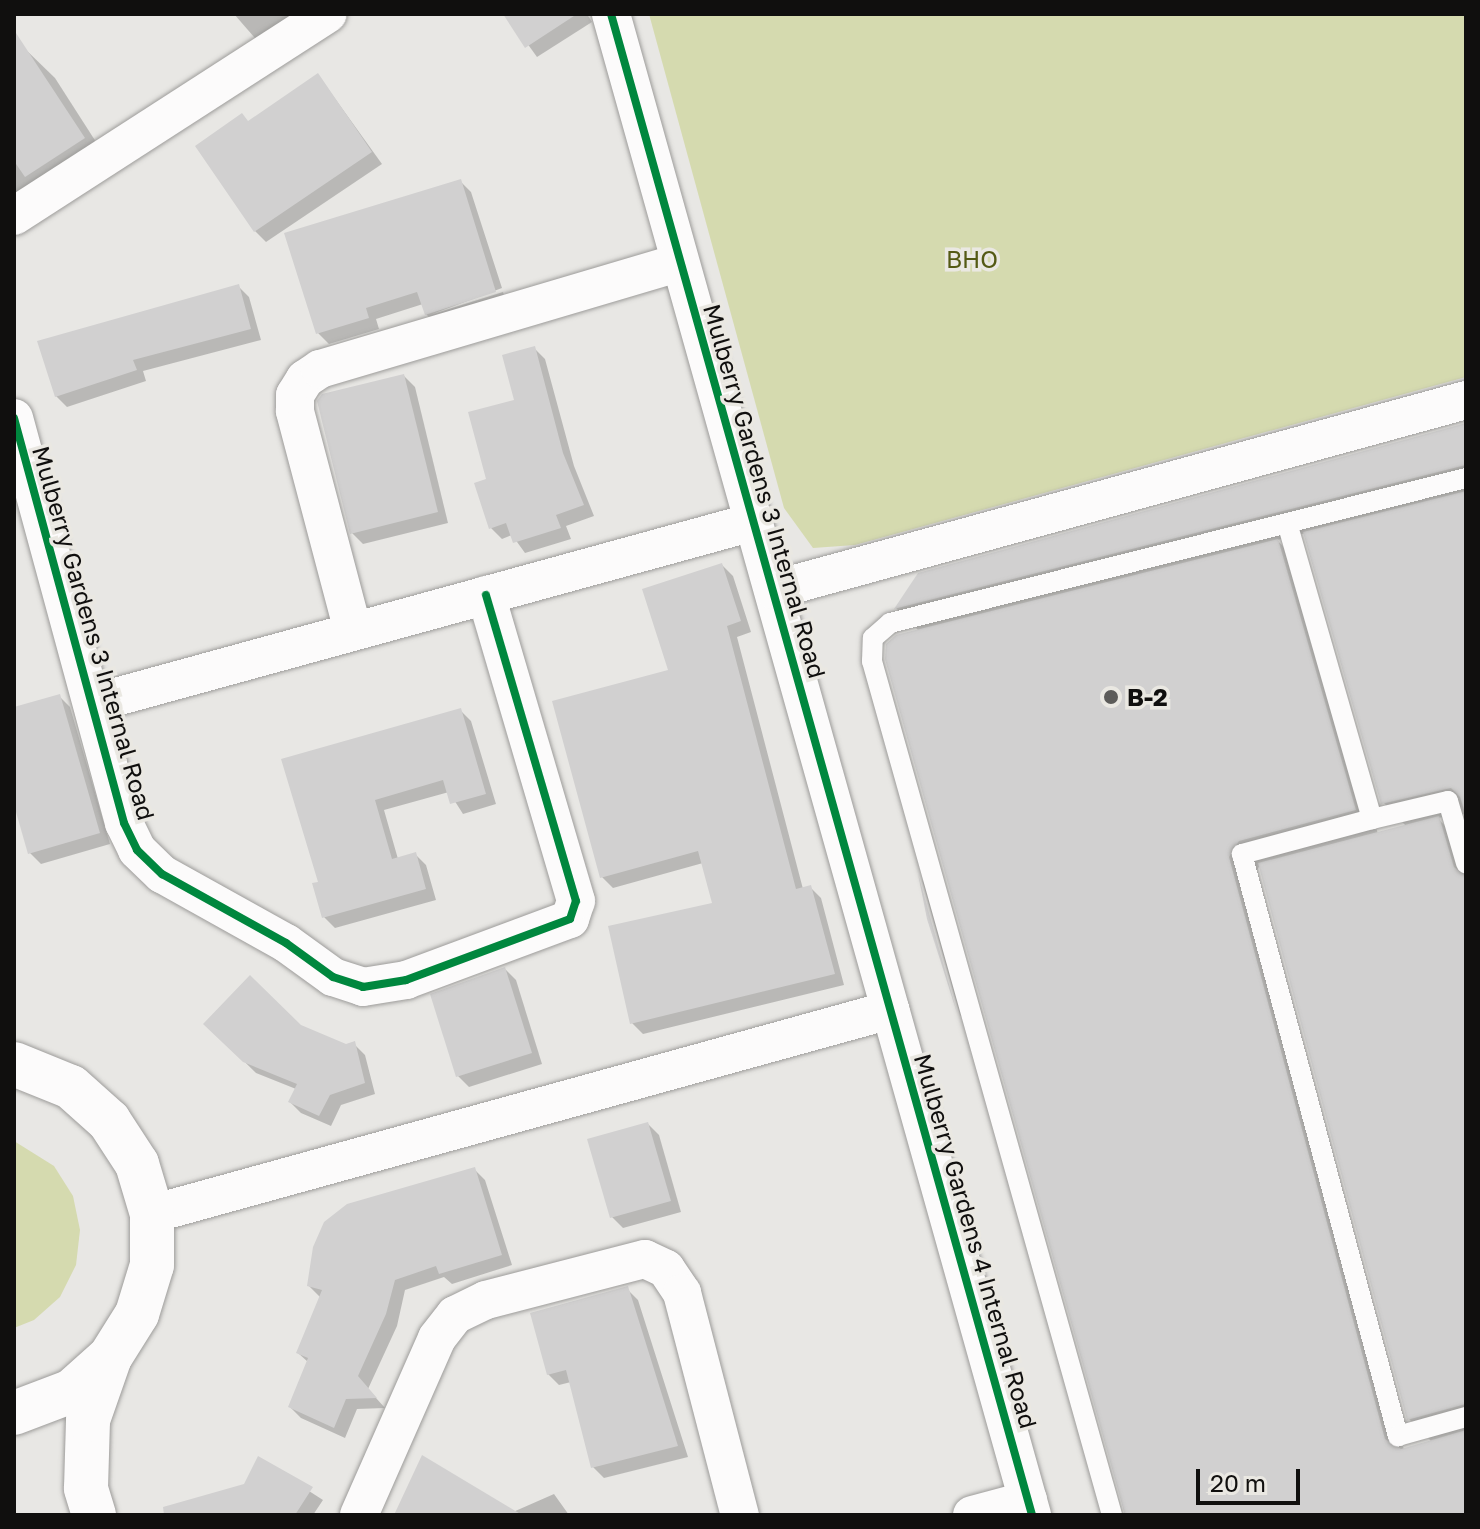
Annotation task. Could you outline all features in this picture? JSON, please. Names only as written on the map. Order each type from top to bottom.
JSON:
[{"type":"street","points":[[14,216],[327,14]]},
{"type":"street","name":"Mulberry Gardens 3 Internal Road","points":[[611,14],[886,994]]},
{"type":"street","points":[[353,631],[295,411],[295,395],[305,379],[320,369],[679,263]]},
{"type":"street","points":[[773,590],[1466,400]]},
{"type":"street","name":"Mulberry Gardens 3 Internal Road","points":[[14,418],[94,703],[124,823],[137,850],[162,874],[286,943],[333,977],[363,987],[406,980],[552,930],[570,919],[576,901],[486,595]]},
{"type":"street","name":"Mulberry Gardens 3 Internal Road","points":[[94,703],[753,522]]},
{"type":"street","points":[[152,1214],[886,994]]},
{"type":"street","name":"Mulberry Gardens 4 Internal Road","points":[[886,994],[1030,1508]]},
{"type":"street","points":[[17,1061],[71,1087],[109,1121],[137,1164],[152,1214],[152,1265],[137,1314],[110,1357],[88,1420],[86,1488],[94,1515]]},
{"type":"street","points":[[359,1515],[437,1338],[455,1315],[486,1300],[645,1259],[666,1269],[682,1293],[740,1515]]},
{"type":"street","points":[[14,1413],[72,1391],[110,1357]]},
{"type":"street","points":[[972,1515],[1030,1508]]},
{"type":"lane","points":[[1112,1515],[872,661],[873,638],[890,623],[1288,526],[1466,478]]},
{"type":"lane","points":[[1288,526],[1372,819]]},
{"type":"lane","points":[[1466,863],[1448,801],[1242,854],[1398,1436],[1466,1417]]},
{"type":"green space","name":"BHO","points":[[649,14],[1466,14],[1466,377],[855,545],[813,548],[784,508]]},
{"type":"green space","points":[[14,1141],[54,1166],[73,1196],[80,1230],[76,1265],[60,1297],[34,1320],[14,1328]]},
{"type":"building","points":[[503,14],[577,14],[525,48]]},
{"type":"building","points":[[14,30],[85,138],[25,177],[14,161]]},
{"type":"building","points":[[318,73],[372,152],[254,232],[195,146],[242,113],[248,121]]},
{"type":"building","points":[[461,179],[496,292],[425,315],[417,292],[366,308],[369,318],[316,334],[284,233]]},
{"type":"building","points":[[239,284],[251,329],[133,360],[137,370],[55,397],[37,341]]},
{"type":"building","points":[[535,346],[563,453],[584,505],[556,515],[561,528],[513,543],[506,523],[489,529],[474,483],[486,479],[468,412],[514,400],[502,355]]},
{"type":"building","points":[[404,374],[438,512],[350,534],[317,401],[322,394]]},
{"type":"building","points":[[1466,423],[1466,465],[894,609],[918,573]]},
{"type":"building","points":[[1466,491],[1466,816],[1460,797],[1451,788],[1381,804],[1303,532]]},
{"type":"building","points":[[1278,539],[1356,810],[1239,841],[1229,857],[1385,1439],[1401,1449],[1466,1430],[1466,1515],[1125,1515],[885,659],[886,644],[896,635]]},
{"type":"building","points":[[722,563],[741,621],[727,626],[796,889],[811,885],[835,974],[630,1024],[608,926],[712,903],[698,851],[600,878],[552,701],[668,670],[642,589]]},
{"type":"building","points":[[60,694],[100,833],[28,854],[14,805],[14,707]]},
{"type":"building","points":[[461,708],[486,794],[450,804],[443,780],[375,800],[392,859],[416,852],[426,889],[322,918],[312,883],[318,882],[281,759]]},
{"type":"building","points":[[1439,816],[1454,867],[1466,876],[1466,1404],[1407,1420],[1258,863]]},
{"type":"building","points":[[918,874],[958,1016],[927,919]]},
{"type":"building","points":[[505,967],[532,1053],[456,1077],[430,994]]},
{"type":"building","points":[[250,975],[301,1025],[346,1044],[355,1041],[365,1083],[330,1095],[319,1116],[288,1102],[297,1084],[243,1062],[203,1024]]},
{"type":"building","points":[[648,1122],[671,1201],[610,1218],[587,1139]]},
{"type":"building","points":[[475,1167],[502,1255],[439,1274],[436,1266],[395,1280],[386,1314],[358,1376],[377,1398],[346,1399],[334,1428],[288,1407],[308,1358],[296,1353],[322,1290],[307,1286],[313,1247],[324,1222],[347,1204]]},
{"type":"building","points":[[628,1286],[678,1446],[591,1468],[566,1370],[547,1375],[530,1313]]},
{"type":"building","points":[[422,1455],[522,1515],[394,1515]]},
{"type":"building","points":[[258,1456],[313,1487],[295,1515],[164,1515],[163,1507],[244,1484]]},
{"type":"cycle path","points":[[611,14],[1032,1515]]},
{"type":"cycle path","points":[[14,418],[124,823],[137,850],[162,874],[286,943],[333,977],[363,987],[406,980],[570,919],[576,901],[486,595]]},
{"type":"place","name":"B-2","points":[[1111,697]]}]
